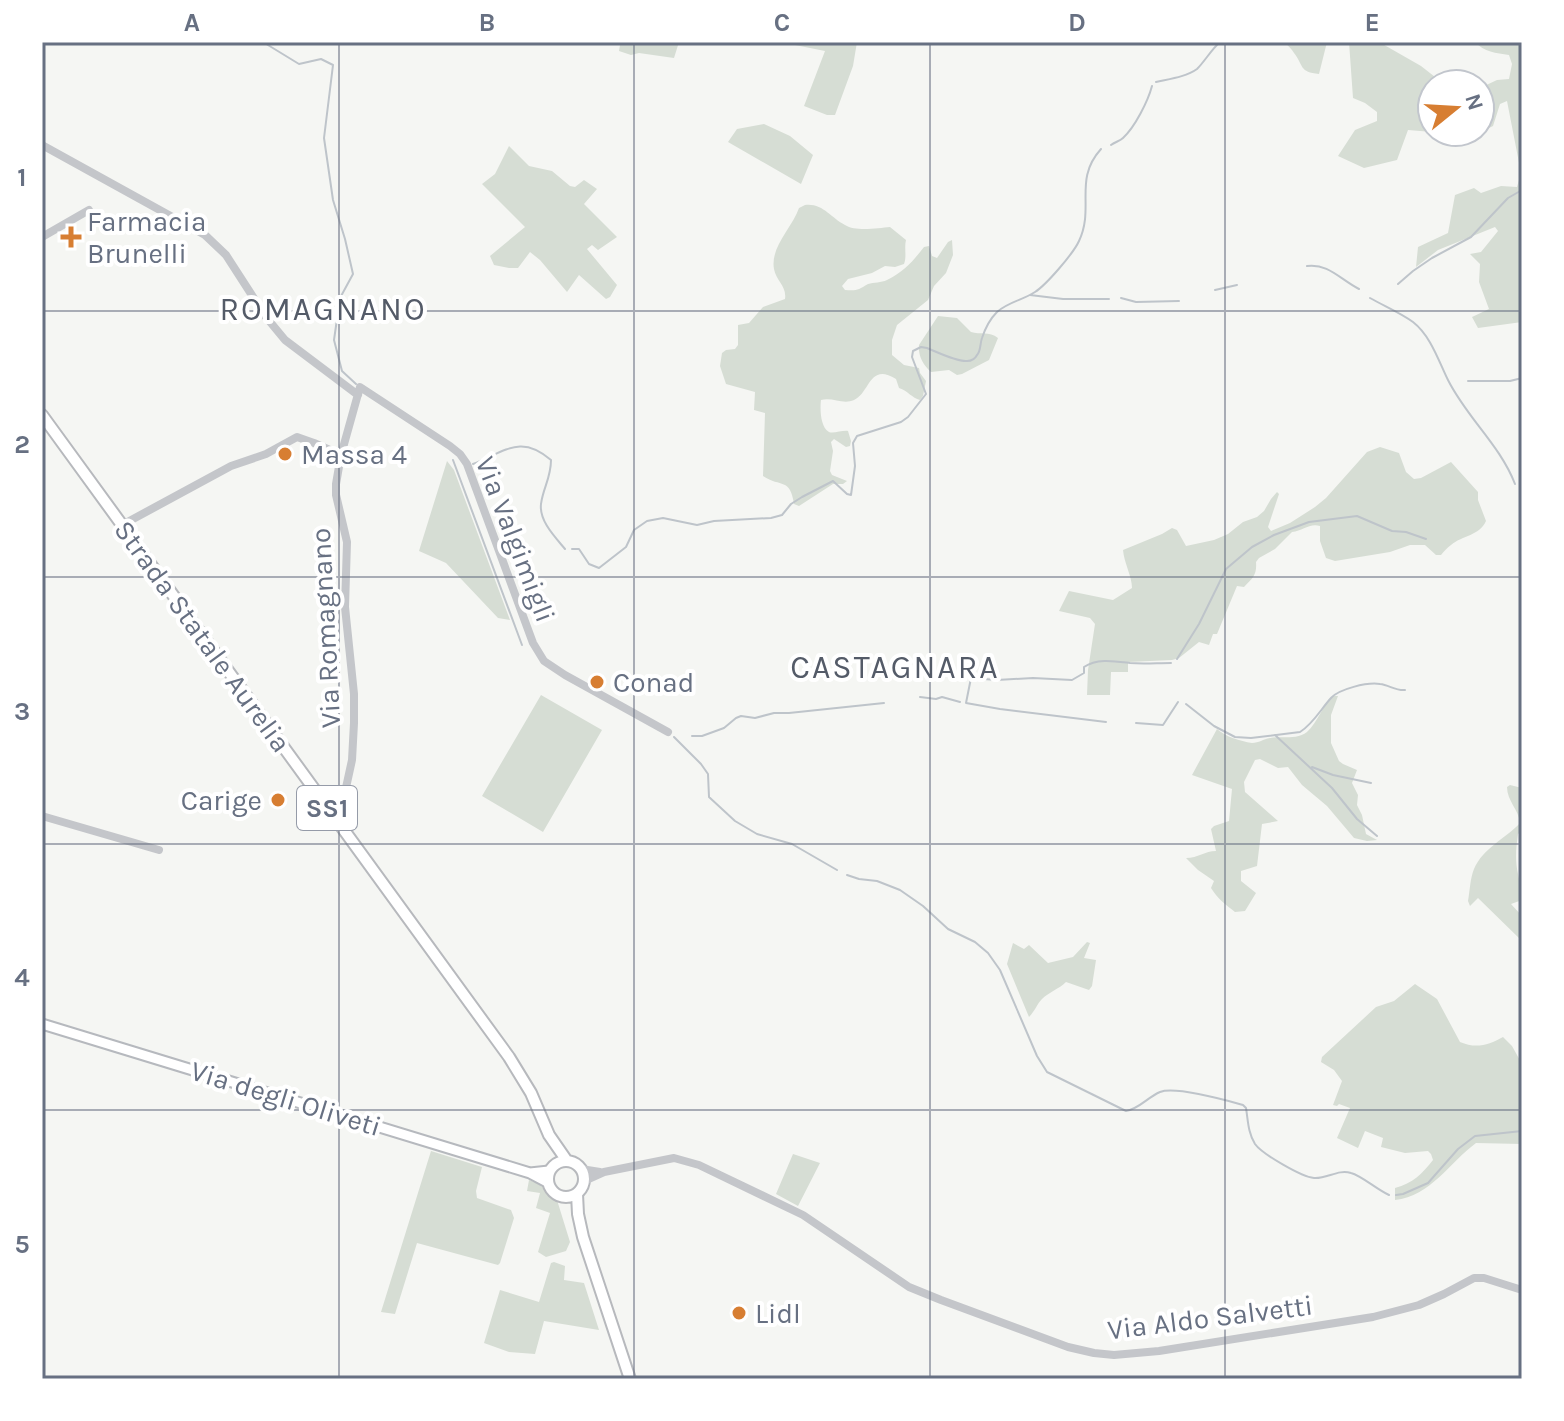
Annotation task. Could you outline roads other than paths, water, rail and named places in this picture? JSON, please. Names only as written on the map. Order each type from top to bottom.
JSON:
[{"type":"main road","name":"Strada Statale Aurelia","points":[[42,415],[509,1057],[531,1093],[549,1135],[567,1161],[581,1169]]},
{"type":"main road","name":"Via degli Oliveti","points":[[42,1024],[530,1173],[550,1173]]},
{"type":"main road","name":"Strada Statale Aurelia","points":[[549,1135],[550,1173]]},
{"type":"main road","points":[[567,1161],[562,1161],[550,1173],[552,1192],[562,1197],[577,1194]]},
{"type":"main road","points":[[581,1169],[584,1181],[577,1194],[583,1237],[630,1379]]},
{"type":"main road","points":[[562,1197],[583,1237]]},
{"type":"street","name":"Via Valgimigli","points":[[42,145],[205,235],[226,255],[266,317],[285,340],[359,391],[450,446],[462,457],[538,653],[544,661],[565,675],[668,732]]},
{"type":"street","points":[[42,237],[89,210]]},
{"type":"street","name":"Via Romagnano","points":[[336,821],[352,760],[354,694],[345,607],[347,542],[336,484],[359,391]]},
{"type":"street","points":[[122,525],[231,466],[266,454],[297,437],[341,455]]},
{"type":"street","points":[[42,816],[159,850]]},
{"type":"street","name":"Via Aldo Salvetti","points":[[584,1181],[604,1172],[674,1158],[699,1165],[803,1215],[909,1287],[1068,1347],[1094,1353],[1114,1355],[1159,1351],[1373,1317],[1419,1305],[1474,1278],[1484,1278],[1522,1290]]},
{"type":"street","name":"Via Aldo Salvetti","points":[[581,1169],[604,1172]]},
{"type":"waterway","points":[[263,42],[299,64],[321,59],[333,65],[324,138],[333,200],[353,274],[340,298],[334,340],[342,371],[356,384]]},
{"type":"waterway","points":[[1156,82],[1183,76],[1197,69],[1220,42]]},
{"type":"waterway","points":[[1111,145],[1122,139],[1132,127],[1152,86]]},
{"type":"waterway","points":[[572,549],[579,549],[589,564],[599,568],[626,547],[634,530],[647,521],[663,518],[697,525],[771,518],[782,515],[791,504],[833,481],[851,495],[855,466],[853,443],[857,436],[901,422],[926,394],[912,357],[913,351],[921,347],[958,360],[973,360],[986,327],[997,312],[1040,288],[1071,253],[1083,229],[1088,172],[1101,149]]},
{"type":"waterway","points":[[1398,284],[1432,258],[1471,237],[1508,198],[1522,190]]},
{"type":"waterway","points":[[1307,266],[1328,270],[1359,289]]},
{"type":"waterway","points":[[1215,290],[1237,285]]},
{"type":"waterway","points":[[1030,295],[1109,299]]},
{"type":"waterway","points":[[1121,298],[1136,302],[1179,301]]},
{"type":"waterway","points":[[1370,298],[1408,319],[1425,334],[1456,394],[1501,457],[1515,484]]},
{"type":"waterway","points":[[1468,381],[1522,378]]},
{"type":"waterway","points":[[473,464],[504,450],[522,446],[540,452],[551,460],[542,498],[542,517],[565,549]]},
{"type":"waterway","points":[[453,460],[522,645]]},
{"type":"waterway","points":[[1177,659],[1199,624],[1226,569],[1252,547],[1274,535],[1309,522],[1357,516],[1392,531],[1426,539]]},
{"type":"waterway","points":[[1106,722],[966,703],[971,678],[1072,680],[1084,673],[1084,667],[1100,661],[1171,663]]},
{"type":"waterway","points":[[1186,704],[1214,726],[1235,737],[1251,738],[1300,732],[1335,695],[1354,687],[1374,684],[1405,690]]},
{"type":"waterway","points":[[920,697],[942,697],[960,702]]},
{"type":"waterway","points":[[1136,723],[1163,725],[1178,702]]},
{"type":"waterway","points":[[692,736],[702,736],[724,728],[741,716],[755,718],[774,713],[884,703]]},
{"type":"waterway","points":[[1275,735],[1332,788],[1357,819],[1377,836]]},
{"type":"waterway","points":[[674,737],[708,774],[709,797],[735,821],[757,834],[792,844],[837,870]]},
{"type":"waterway","points":[[1312,767],[1371,783]]},
{"type":"waterway","points":[[847,875],[900,890],[948,929],[975,942],[988,953],[1000,970],[1047,1072],[1126,1111],[1167,1091],[1201,1094],[1243,1105],[1255,1144],[1274,1159],[1314,1178],[1351,1173],[1389,1195]]},
{"type":"waterway","points":[[1396,1195],[1428,1183],[1458,1149],[1475,1136],[1522,1131]]},
{"type":"place","name":"Farmacia Brunelli","points":[[71,237]]},
{"type":"place","name":"Massa 4","points":[[285,454]]},
{"type":"place","name":"Conad","points":[[597,682]]},
{"type":"place","name":"Carige","points":[[278,800]]},
{"type":"place","name":"Lidl","points":[[739,1313]]},
{"type":"district","name":"ROMAGNANO","points":[[323,309]]},
{"type":"district","name":"CASTAGNARA","points":[[895,667]]}]
